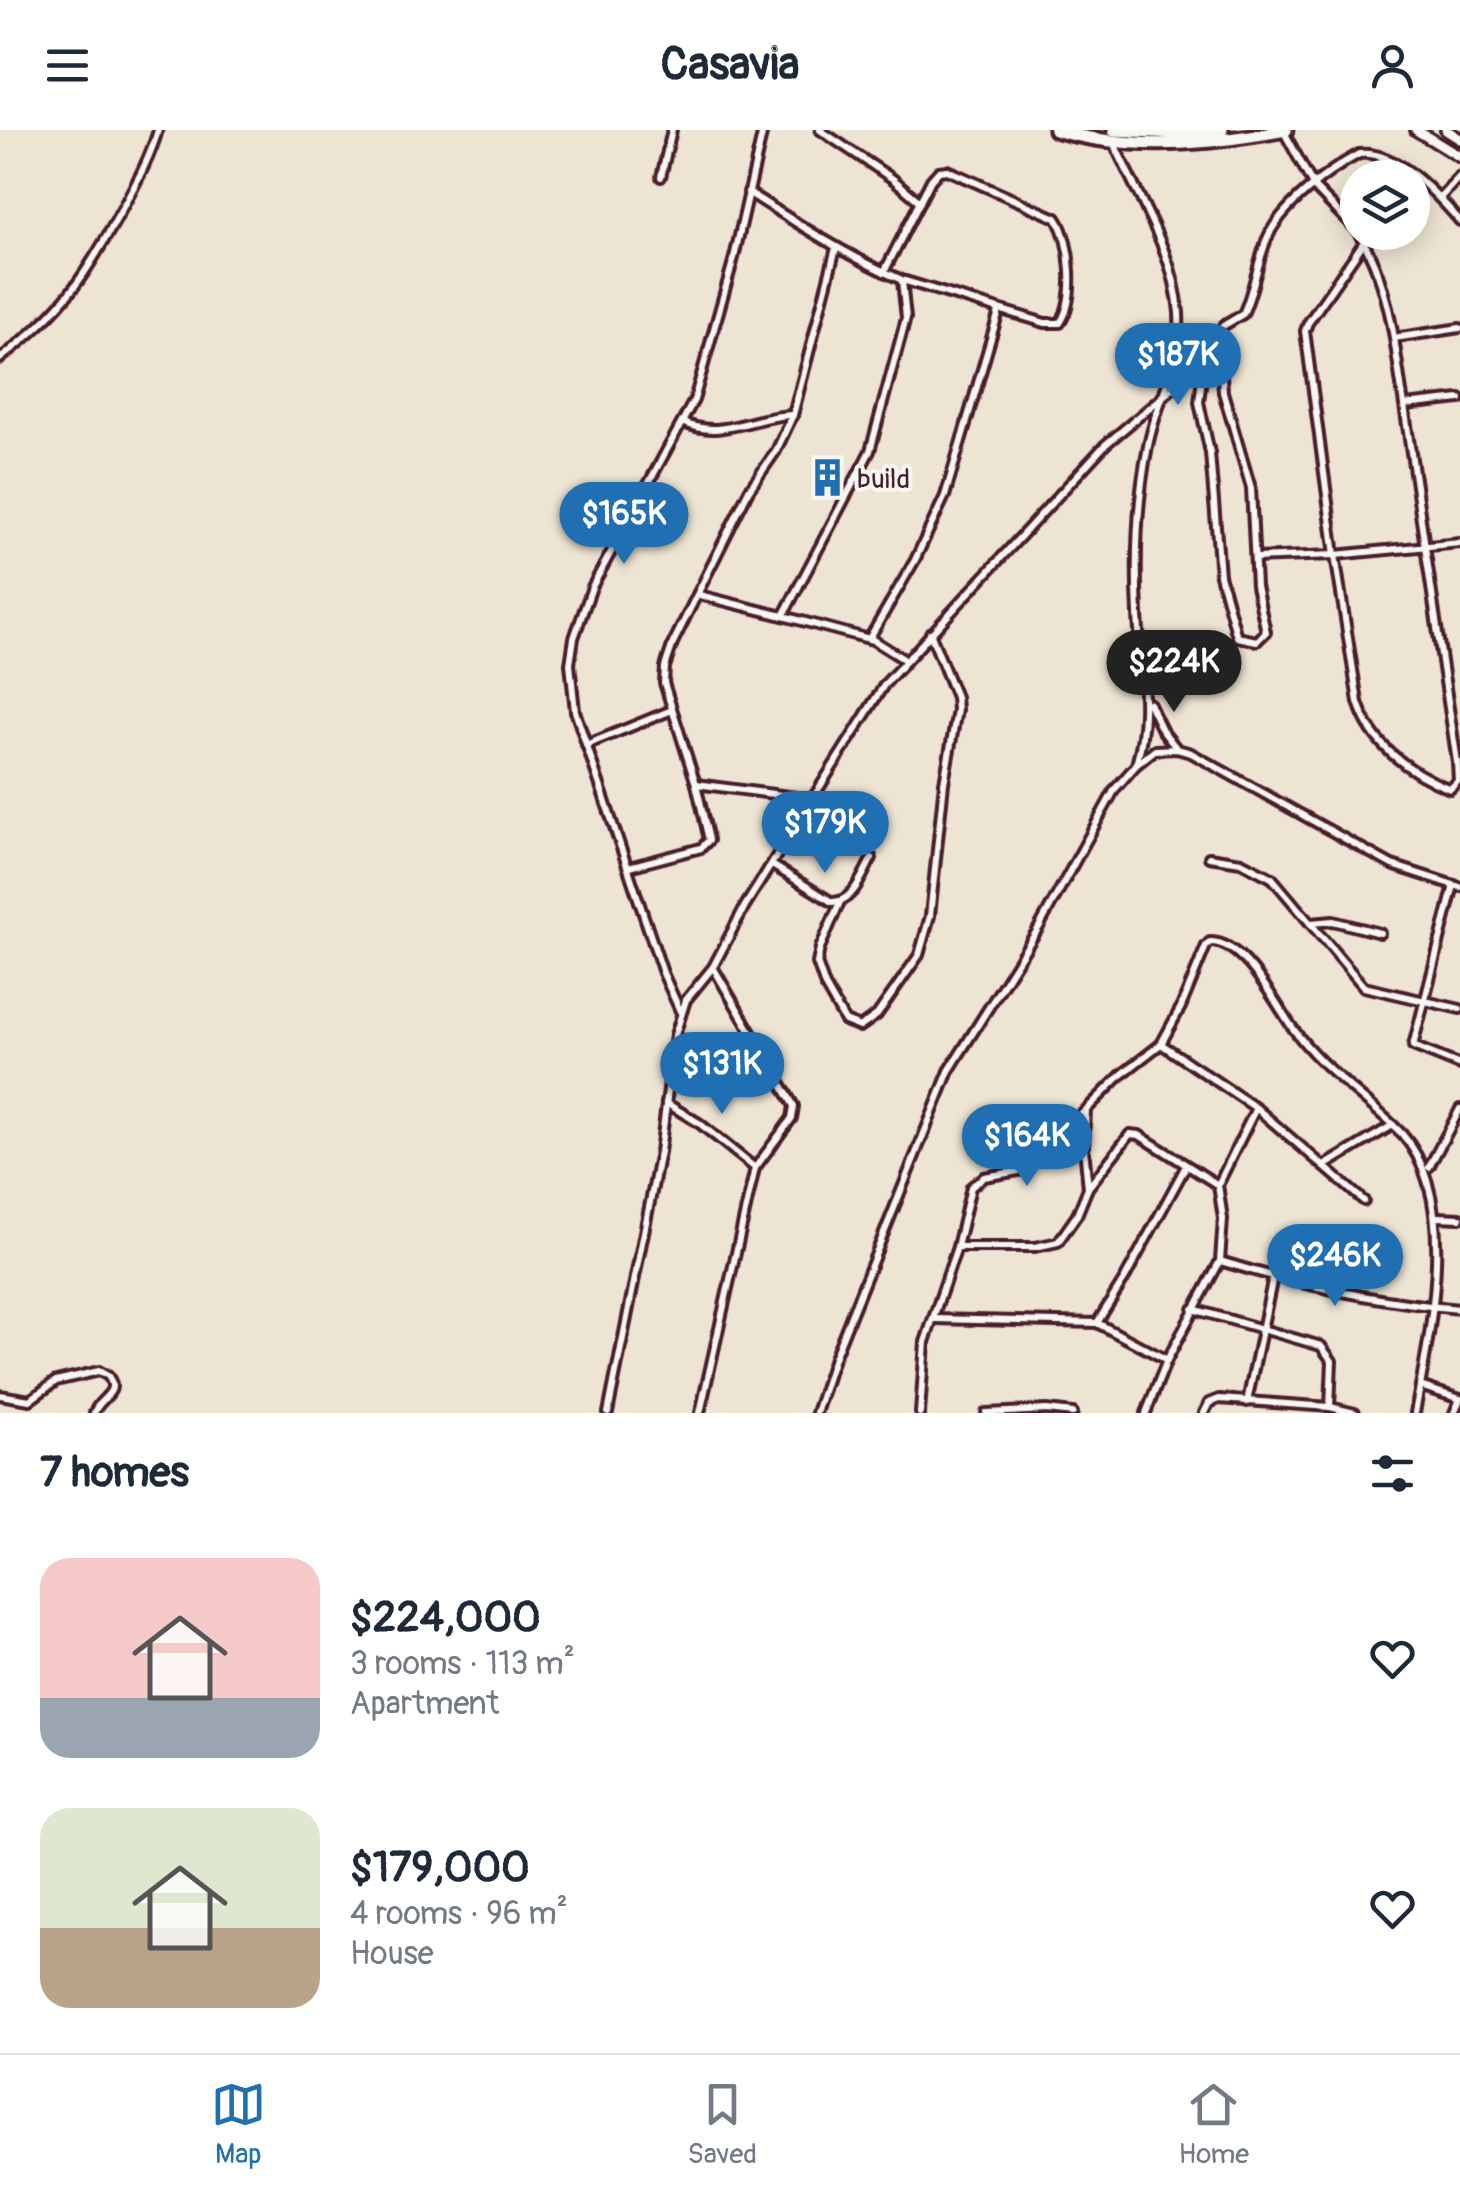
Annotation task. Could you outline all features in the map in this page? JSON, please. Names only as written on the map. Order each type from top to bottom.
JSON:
[{"type":"highway","points":[[1055,130],[1176,145],[1285,130]]},
{"type":"highway","points":[[1113,136],[1222,130]]},
{"type":"street","points":[[0,359],[59,308],[84,278],[142,172],[158,130]]},
{"type":"street","points":[[660,177],[672,130]]},
{"type":"street","points":[[680,1012],[663,973],[586,746],[570,683],[574,638],[592,587],[684,424],[703,371],[763,130]]},
{"type":"street","points":[[820,130],[920,202]]},
{"type":"street","points":[[1285,130],[1314,186],[1340,213]]},
{"type":"street","points":[[1416,130],[1460,156]]},
{"type":"street","points":[[1446,130],[1460,139]]},
{"type":"street","points":[[1113,136],[1176,288],[1179,339],[1148,447],[1140,516],[1138,614],[1146,697],[1136,765]]},
{"type":"street","points":[[1215,336],[1220,346],[1223,392],[1250,488],[1256,586],[1266,632],[1262,639],[1247,641],[1240,640],[1236,633],[1220,575],[1210,453],[1199,402],[1204,362],[1215,336],[1243,314],[1275,221],[1314,186],[1359,154],[1374,154],[1401,167],[1440,198],[1460,221]]},
{"type":"street","points":[[748,192],[836,248],[884,272],[902,280],[1053,324],[1063,318],[1068,302],[1069,258],[1061,224],[1040,209],[947,170],[935,174],[884,272]]},
{"type":"street","points":[[1440,198],[1460,176]]},
{"type":"street","points":[[629,867],[705,846],[709,832],[664,683],[665,667],[673,643],[749,490],[776,451],[793,415],[836,248]]},
{"type":"street","points":[[1358,250],[1305,332],[1358,702],[1366,723],[1387,750],[1450,789],[1456,785],[1459,774],[1406,405],[1381,282],[1367,250]]},
{"type":"street","points":[[783,616],[870,451],[906,318],[902,280]]},
{"type":"street","points":[[869,639],[915,560],[945,496],[998,311]]},
{"type":"street","points":[[1394,338],[1460,328]]},
{"type":"street","points":[[608,1413],[680,1012],[690,994],[713,967],[868,707],[905,660],[1096,455],[1204,362]]},
{"type":"street","points":[[1406,405],[1460,399]]},
{"type":"street","points":[[684,424],[722,430],[793,415]]},
{"type":"street","points":[[1256,558],[1460,543]]},
{"type":"street","points":[[699,595],[869,639],[905,660]]},
{"type":"street","points":[[840,902],[817,963],[845,1021],[860,1027],[877,1015],[919,954],[930,916],[944,783],[958,710],[930,633]]},
{"type":"street","points":[[1146,697],[1162,730],[1177,749]]},
{"type":"street","points":[[586,746],[672,710]]},
{"type":"street","points":[[816,1413],[834,1358],[948,1071],[1038,929],[1106,802],[1136,765],[1155,750],[1177,749],[1204,760],[1392,865],[1457,886],[1413,1046],[1460,1065]]},
{"type":"street","points":[[696,784],[812,800]]},
{"type":"street","points":[[1209,857],[1230,859],[1272,878],[1364,987],[1460,1008]]},
{"type":"street","points":[[772,865],[832,902],[840,902],[848,898],[872,858]]},
{"type":"street","points":[[1311,923],[1328,920],[1380,933]]},
{"type":"street","points":[[920,1413],[925,1342],[957,1247],[971,1187],[977,1180],[1024,1170],[1121,1075],[1162,1044],[1210,942],[1222,943],[1251,967],[1304,1042],[1413,1145],[1428,1168],[1438,1217],[1439,1248],[1415,1413]]},
{"type":"street","points":[[700,1413],[755,1168],[792,1118],[794,1104],[713,967]]},
{"type":"street","points":[[1162,1044],[1256,1108],[1364,1201]]},
{"type":"street","points":[[666,1103],[699,1123],[755,1168]]},
{"type":"street","points":[[1146,1413],[1167,1360],[1220,1260],[1223,1218],[1218,1185],[1256,1108]]},
{"type":"street","points":[[1428,1168],[1460,1109]]},
{"type":"street","points":[[1086,1110],[1088,1188]]},
{"type":"street","points":[[1324,1166],[1393,1125]]},
{"type":"street","points":[[957,1247],[1035,1247],[1058,1242],[1077,1215],[1088,1188],[1125,1139],[1134,1134],[1218,1185]]},
{"type":"street","points":[[1097,1323],[1186,1166]]},
{"type":"street","points":[[1438,1217],[1460,1218]]},
{"type":"street","points":[[1220,1260],[1273,1277],[1460,1309]]},
{"type":"street","points":[[1246,1402],[1273,1277]]},
{"type":"street","points":[[1193,1308],[1321,1346],[1332,1361],[1330,1407]]},
{"type":"street","points":[[934,1319],[1097,1323],[1167,1360]]},
{"type":"street","points":[[0,1395],[30,1400],[56,1380],[99,1372],[108,1376],[113,1388],[96,1405],[94,1413]]},
{"type":"street","points":[[1420,1386],[1460,1398],[1454,1413]]},
{"type":"street","points":[[1204,1413],[1213,1400],[1330,1407],[1354,1413]]},
{"type":"street","points":[[986,1413],[1073,1413]]},
{"type":"place","name":"build","points":[[827,478]]}]
